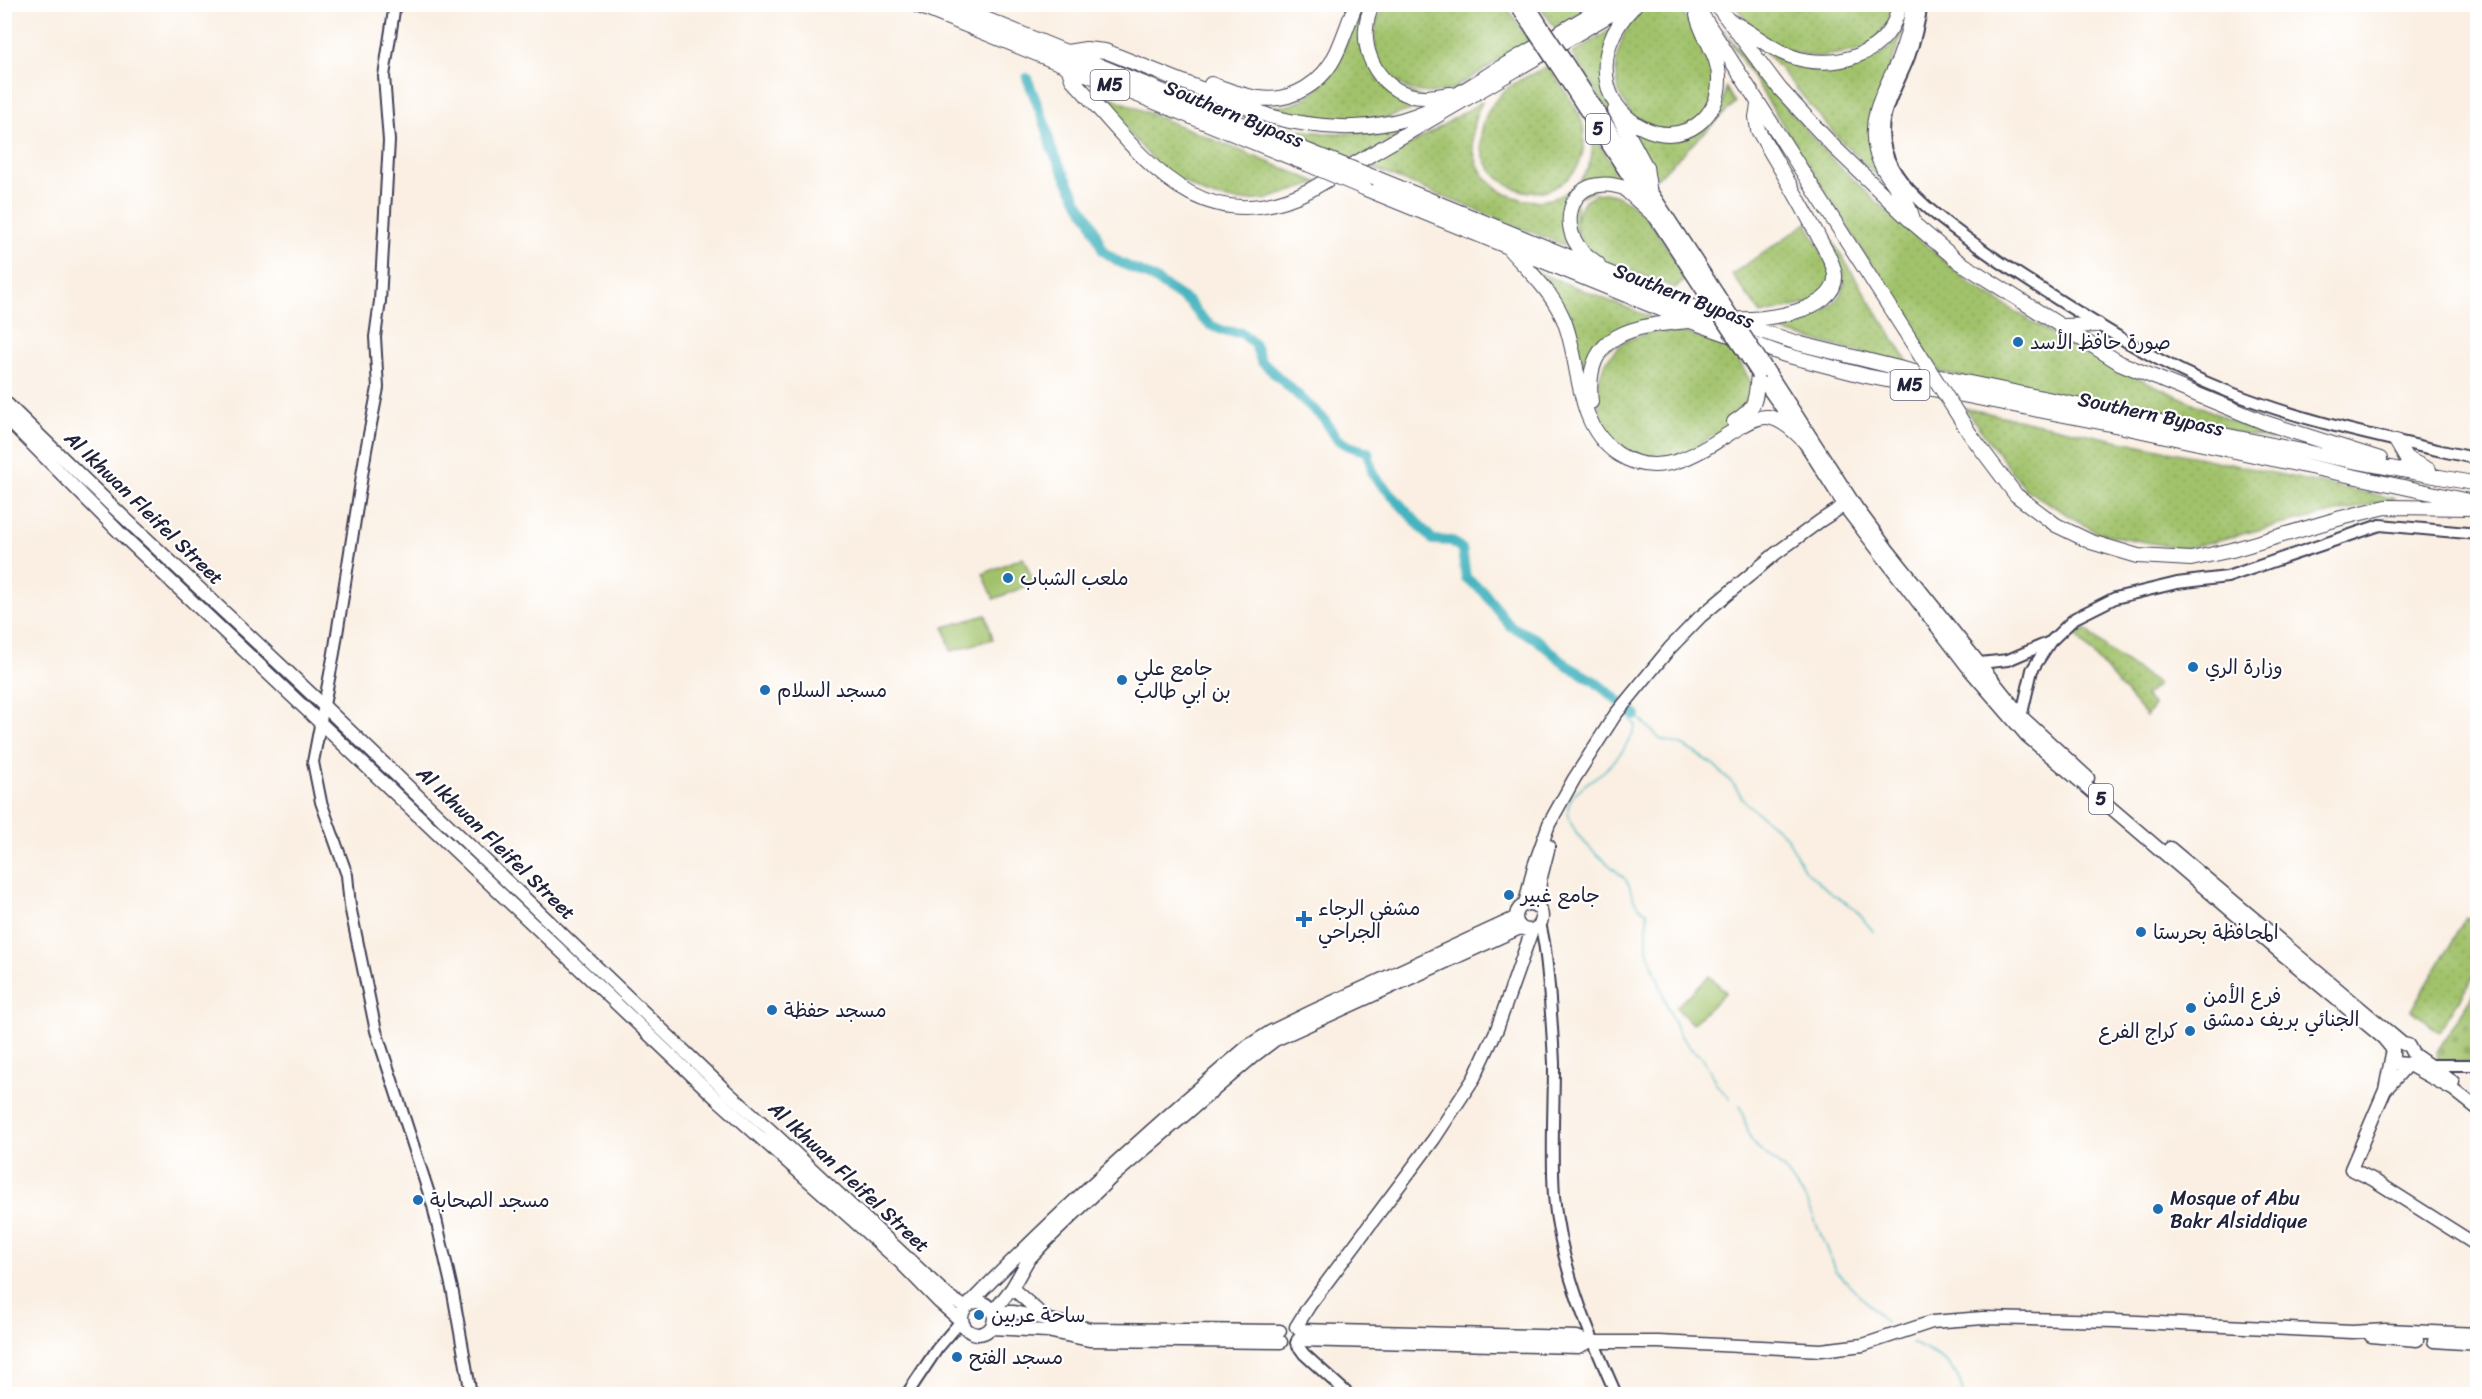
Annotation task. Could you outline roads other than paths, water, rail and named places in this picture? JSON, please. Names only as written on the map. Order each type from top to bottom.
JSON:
[{"type":"highway","name":"Southern Bypass","points":[[914,4],[1069,58]]},
{"type":"highway","name":"Southern Bypass","points":[[949,4],[1069,58],[1308,158],[1366,189],[1690,321],[1785,355],[1866,376],[2105,423],[2478,503]]},
{"type":"highway","points":[[1167,75],[1196,80],[1261,98],[1291,95],[1316,81],[1328,68],[1337,54],[1356,4]]},
{"type":"highway","points":[[1373,4],[1366,22],[1366,46],[1372,64],[1383,79],[1398,91],[1421,98],[1459,92]]},
{"type":"highway","points":[[1576,23],[1591,4]]},
{"type":"highway","points":[[1608,4],[1422,113],[1362,127],[1325,127],[1269,116],[1105,51],[1086,49],[1069,58],[1072,79],[1144,160],[1173,184],[1216,203],[1243,206],[1270,204],[1291,199],[1310,190],[1628,4]]},
{"type":"highway","points":[[1606,272],[1578,247],[1570,231],[1569,212],[1576,198],[1588,188],[1604,184],[1644,190],[1646,167],[1617,114],[1606,74],[1607,51],[1615,30],[1635,4]]},
{"type":"highway","points":[[1611,95],[1630,119],[1656,134],[1676,134],[1702,121],[1714,105],[1719,77],[1716,59],[1699,26],[1695,4]]},
{"type":"highway","points":[[1695,4],[1970,434],[2016,495],[2056,525],[2091,542],[2138,556],[2191,559],[2232,550],[2386,507],[2478,508]]},
{"type":"highway","points":[[1716,4],[1725,19],[1780,89],[1825,138],[1913,223],[1958,261],[2120,363],[2266,423],[2366,454],[2406,471]]},
{"type":"highway","points":[[1725,19],[1790,56],[1810,61],[1831,61],[1864,53],[1883,39],[1895,22],[1899,4]]},
{"type":"highway","points":[[1913,4],[1903,48],[1878,101],[1874,131],[1876,151],[1881,164],[1908,205],[1913,223]]},
{"type":"highway","points":[[1717,317],[1758,318],[1805,309],[1820,300],[1835,281],[1834,270],[1821,242],[1758,130],[1756,117],[1758,105]]},
{"type":"highway","name":"Southern Bypass","points":[[1308,158],[1376,178],[1717,317],[1801,344],[1859,360],[2444,477]]},
{"type":"highway","points":[[1621,188],[1656,217]]},
{"type":"highway","points":[[1506,246],[1546,290],[1562,315],[1588,409],[1599,436],[1612,449],[1628,459],[1646,465],[1665,465],[1693,456],[1748,422],[1761,417],[1775,419],[1805,442]]},
{"type":"highway","points":[[1690,321],[1642,326],[1614,338],[1600,352],[1591,373],[1588,409],[1615,444],[1639,455],[1668,457],[1689,450],[1750,410],[1764,374]]},
{"type":"highway","points":[[2062,326],[2098,325]]},
{"type":"highway","points":[[2396,441],[2406,458],[2444,477]]},
{"type":"highway","name":"M5","points":[[2444,477],[2478,484]]},
{"type":"main road","points":[[1516,4],[1538,29]]},
{"type":"main road","points":[[1528,4],[1538,29]]},
{"type":"main road","name":"5","points":[[1538,29],[1850,506]]},
{"type":"main road","name":"5","points":[[1644,190],[1656,217],[1713,296]]},
{"type":"main road","name":"Al Ikhwan Fleifel Street","points":[[4,401],[725,1090],[948,1296],[968,1305]]},
{"type":"main road","name":"Al Ikhwan Fleifel Street","points":[[4,416],[119,532],[717,1099],[901,1263],[961,1321]]},
{"type":"main road","name":"5","points":[[1793,416],[1805,442],[1884,553],[2020,722],[2026,736],[2396,1049],[2412,1048],[2410,1059]]},
{"type":"main road","points":[[1525,904],[1534,866],[1549,824],[1574,779],[1617,717],[1672,650],[1732,592],[1820,521],[1850,506]]},
{"type":"main road","points":[[993,1312],[1012,1288],[1028,1260],[1069,1219],[1205,1097],[1275,1040],[1542,919],[1538,908],[1540,881],[1554,827],[1617,717]]},
{"type":"main road","points":[[1291,1334],[1309,1306],[1434,1139],[1468,1087],[1497,1029],[1527,926],[1519,908],[1525,904],[1532,904],[1538,908]]},
{"type":"main road","points":[[968,1305],[983,1302],[993,1312],[991,1328],[986,1332],[968,1331],[961,1321],[968,1305],[1039,1232],[1096,1179],[1248,1047],[1270,1032],[1300,1017],[1527,926]]},
{"type":"main road","points":[[2396,1049],[2385,1090],[2351,1169],[2372,1179],[2478,1246]]},
{"type":"main road","name":"5","points":[[2396,1049],[2396,1063],[2410,1059],[2429,1065],[2478,1102]]},
{"type":"main road","points":[[2385,1090],[2410,1059]]},
{"type":"main road","name":"5","points":[[2410,1059],[2478,1109]]},
{"type":"main road","points":[[1012,1288],[1048,1320]]},
{"type":"main road","points":[[993,1312],[1014,1312],[1091,1329],[1291,1334],[1578,1347],[1591,1342],[1659,1342],[1821,1350],[1863,1345],[1932,1322],[1983,1318],[2352,1332],[2386,1330],[2478,1334]]},
{"type":"main road","points":[[991,1328],[1047,1331],[1089,1340],[1291,1334]]},
{"type":"main road","points":[[2352,1332],[2386,1339],[2478,1344]]},
{"type":"street","points":[[395,4],[384,76],[388,141],[380,301],[375,337],[378,388],[313,762],[315,778],[347,875],[350,906],[376,1031],[433,1206],[453,1293],[471,1395]]},
{"type":"street","points":[[1922,4],[1913,45],[1884,118],[1885,150],[1894,171],[1942,220],[1992,257],[2118,339],[2187,374],[2225,390],[2355,432],[2478,459]]},
{"type":"street","points":[[2020,722],[2032,670],[2050,642],[2075,618],[2115,598],[2177,583],[2228,577],[2380,525],[2478,534]]},
{"type":"street","points":[[1975,666],[2008,660],[2050,642]]},
{"type":"street","points":[[1527,926],[1544,938],[1552,1023],[1553,1158],[1558,1228],[1591,1342],[1616,1395]]},
{"type":"street","points":[[2429,1065],[2478,1065]]},
{"type":"street","points":[[907,1395],[937,1349],[961,1321]]},
{"type":"street","points":[[1291,1334],[1304,1354],[1348,1395]]},
{"type":"waterway","points":[[1027,78],[1047,129],[1051,148],[1078,201],[1090,219],[1103,251],[1119,262],[1151,277],[1189,302],[1210,325],[1224,331],[1242,333],[1255,345],[1261,361],[1324,419],[1337,439],[1349,446],[1368,452],[1373,475],[1433,540],[1452,541],[1462,549],[1466,578],[1483,591],[1510,626],[1536,639],[1568,666],[1594,681],[1636,715]]},
{"type":"waterway","points":[[1630,711],[1630,717],[1636,726],[1630,739],[1609,766],[1574,796],[1569,803],[1570,821],[1587,845],[1626,880],[1634,901],[1647,912],[1647,949],[1671,1016],[1680,1035],[1691,1049],[1702,1057],[1717,1085],[1731,1100]]},
{"type":"waterway","points":[[1636,715],[1661,740],[1682,745],[1714,765],[1734,785],[1745,802],[1787,837],[1804,869],[1832,894],[1853,907],[1874,932]]},
{"type":"waterway","points":[[1739,1106],[1752,1143],[1784,1169],[1807,1201],[1835,1270],[1886,1322]]},
{"type":"waterway","points":[[1912,1343],[1945,1361],[1956,1374],[1963,1394]]},
{"type":"place","name":"صورة حافظ الأسد","points":[[2018,342]]},
{"type":"place","name":"ملعب الشباب","points":[[1008,578]]},
{"type":"place","name":"وزارة الري","points":[[2193,667]]},
{"type":"place","name":"جامع علي بن ابي طالب","points":[[1122,680]]},
{"type":"place","name":"مسجد السلام","points":[[765,690]]},
{"type":"place","name":"جامع غبير","points":[[1509,895]]},
{"type":"place","name":"مشفى الرجاء الجراحي","points":[[1304,919]]},
{"type":"place","name":"المحافظة بحرستا","points":[[2141,932]]},
{"type":"place","name":"فرع الأمن الجنائي بريف دمشق","points":[[2191,1008]]},
{"type":"place","name":"مسجد حفظة","points":[[772,1010]]},
{"type":"place","name":"كراج الفرع","points":[[2190,1031]]},
{"type":"place","name":"مسجد الصحابة","points":[[418,1200]]},
{"type":"place","name":"Mosque of Abu Bakr Alsiddique","points":[[2158,1209]]},
{"type":"place","name":"ساحة عربين","points":[[979,1315]]},
{"type":"place","name":"مسجد الفتح","points":[[957,1357]]}]
